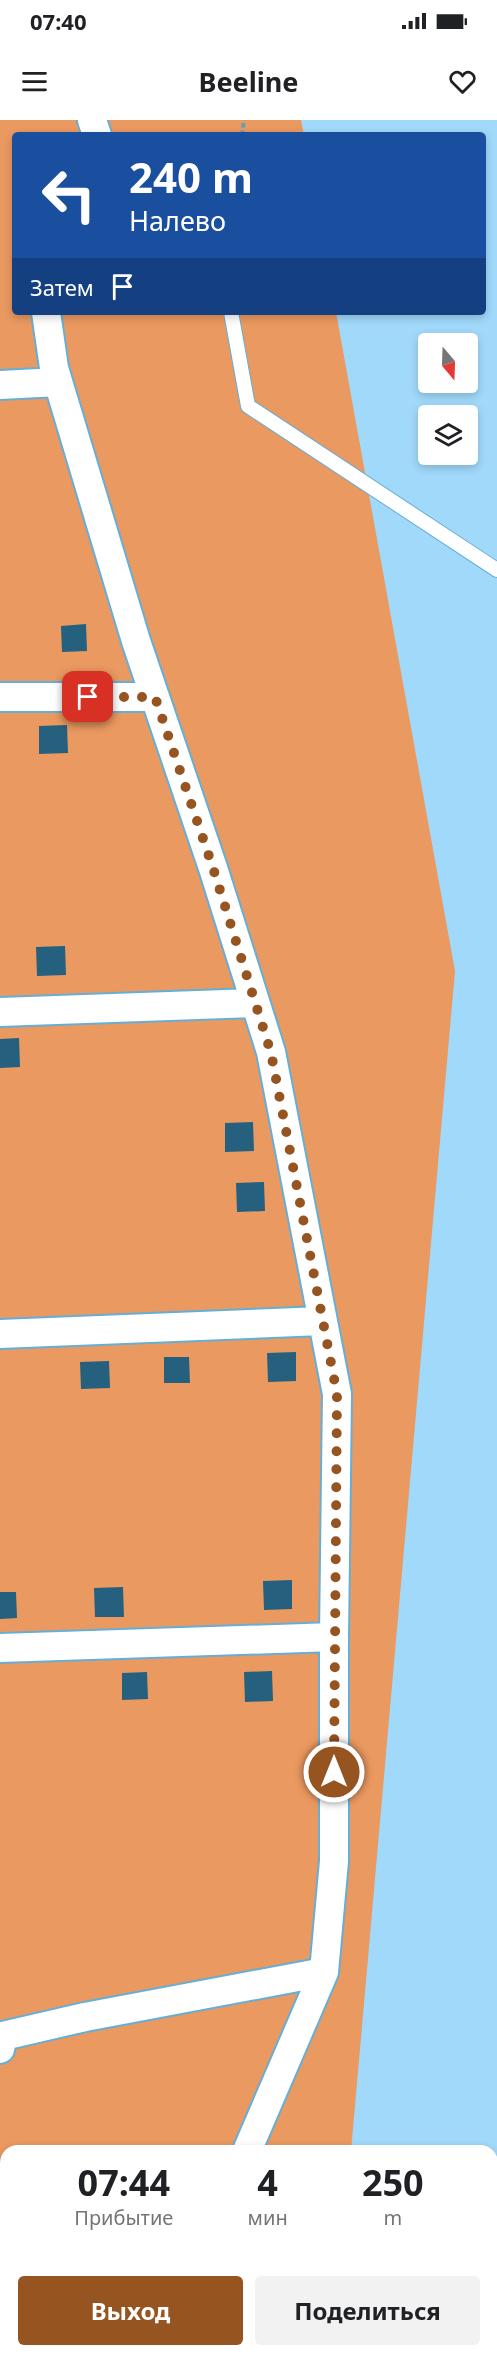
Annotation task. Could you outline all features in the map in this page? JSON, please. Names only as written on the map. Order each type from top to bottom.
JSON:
[{"type":"street","points":[[46,315],[54,368],[136,641],[213,868],[271,1053],[337,1394],[334,1861],[324,1972],[250,2145]]},
{"type":"street","points":[[0,385],[58,382]]},
{"type":"street","points":[[0,697],[155,697]]},
{"type":"street","points":[[0,1012],[254,1003]]},
{"type":"street","points":[[0,1334],[322,1321]]},
{"type":"street","points":[[0,1648],[334,1637]]},
{"type":"street","points":[[0,2049],[3,2036],[85,2017],[324,1972]]},
{"type":"lane","points":[[232,315],[248,406],[497,570]]},
{"type":"shaded area","points":[[0,120],[301,120],[303,132],[12,132],[12,315],[337,315],[455,971],[352,2145],[0,2145]]},
{"type":"building","points":[[86,624],[87,651],[62,652],[61,626]]},
{"type":"building","points":[[67,725],[68,753],[39,754],[39,726]]},
{"type":"building","points":[[65,946],[66,975],[37,976],[36,947]]},
{"type":"building","points":[[19,1038],[20,1067],[0,1068],[0,1039]]},
{"type":"building","points":[[253,1122],[254,1151],[225,1152],[225,1123]]},
{"type":"building","points":[[264,1182],[265,1211],[237,1212],[236,1183]]},
{"type":"building","points":[[296,1352],[296,1381],[268,1382],[267,1353]]},
{"type":"building","points":[[164,1357],[189,1357],[190,1383],[164,1383]]},
{"type":"building","points":[[109,1361],[110,1388],[81,1389],[80,1362]]},
{"type":"building","points":[[292,1580],[292,1609],[264,1610],[263,1581]]},
{"type":"building","points":[[123,1587],[124,1617],[95,1617],[94,1588]]},
{"type":"building","points":[[0,1592],[16,1592],[17,1618],[0,1619]]},
{"type":"building","points":[[272,1671],[273,1701],[245,1702],[244,1672]]},
{"type":"building","points":[[147,1672],[148,1699],[122,1700],[122,1673]]},
{"type":"route","points":[[88,697],[155,697],[213,868],[271,1053],[337,1394],[334,1772]]}]
